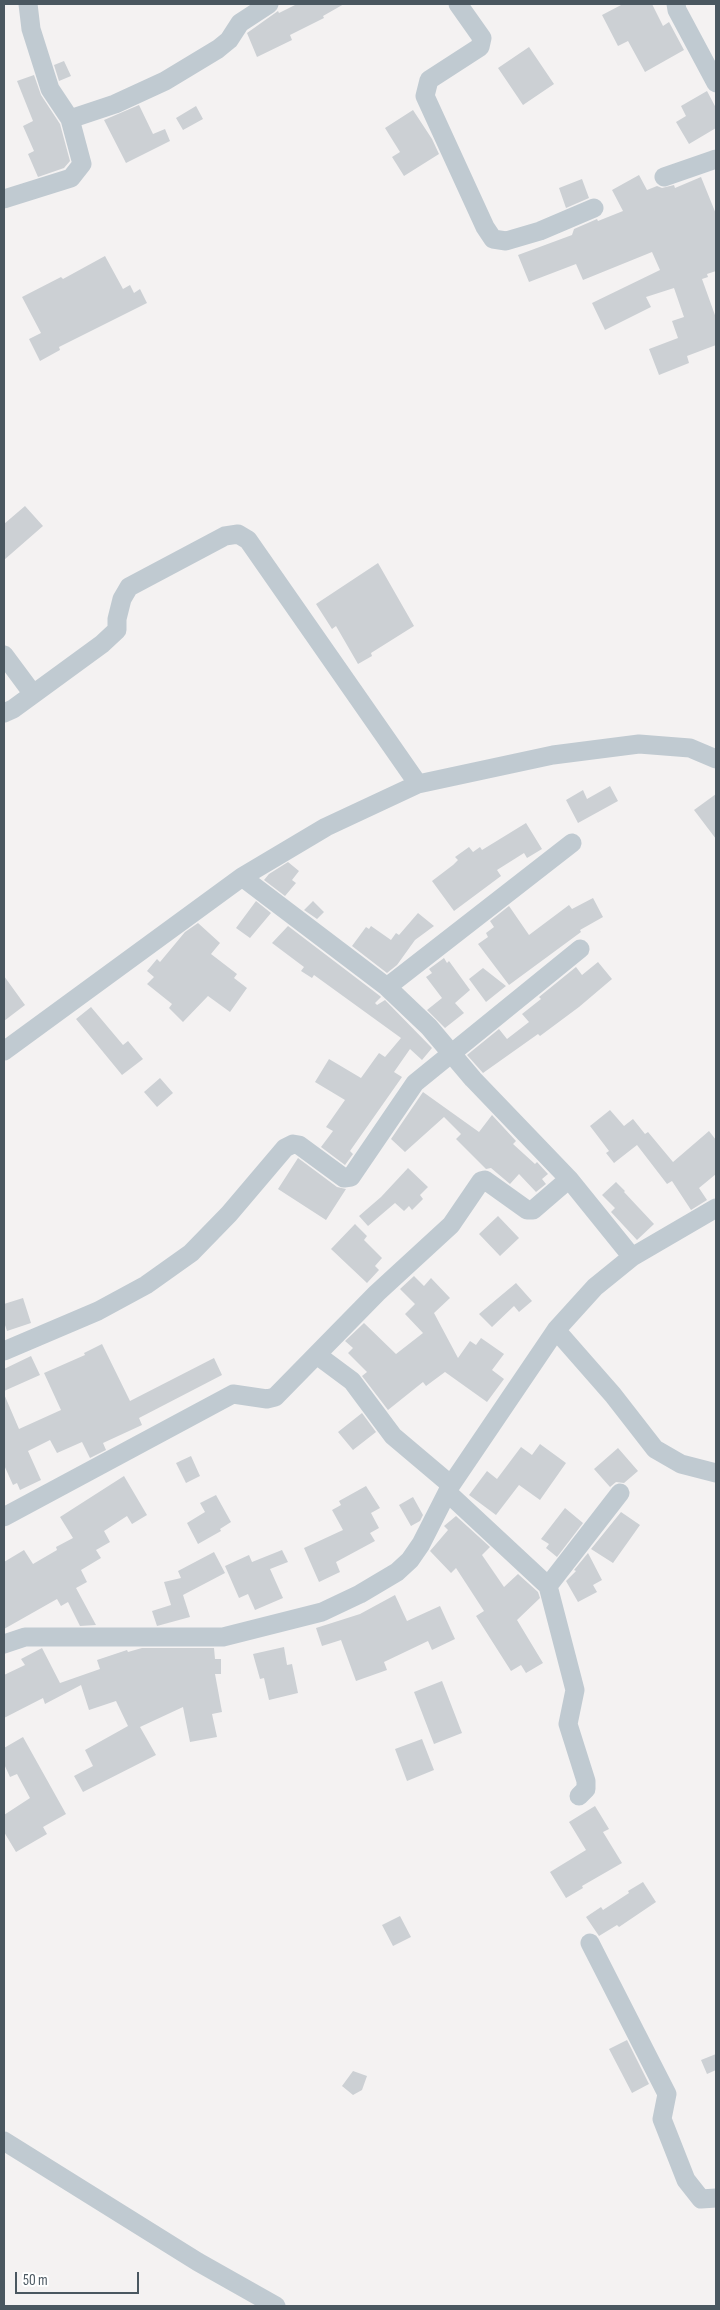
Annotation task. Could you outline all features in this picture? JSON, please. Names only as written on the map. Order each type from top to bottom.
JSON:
[{"type":"street","points":[[4,199],[71,178],[82,164],[70,119],[50,88],[31,29],[28,4]]},
{"type":"street","points":[[70,119],[115,104],[165,82],[218,49],[229,40],[240,23],[269,4]]},
{"type":"street","points":[[458,4],[482,38],[480,47],[430,80],[425,96],[485,227],[493,239],[506,241],[540,231],[594,208]]},
{"type":"street","points":[[676,4],[677,10],[716,83]]},
{"type":"street","points":[[664,177],[716,159]]},
{"type":"street","points":[[4,713],[102,644],[117,630],[117,619],[122,599],[128,587],[225,536],[238,534],[248,540],[418,784]]},
{"type":"street","points":[[4,656],[33,694]]},
{"type":"street","points":[[4,1051],[242,877],[326,828],[418,784],[553,755],[640,744],[690,748],[716,759]]},
{"type":"street","points":[[387,987],[572,843]]},
{"type":"street","points":[[242,877],[387,987],[429,1027],[473,1079],[569,1179],[632,1257]]},
{"type":"street","points":[[4,1351],[98,1311],[146,1285],[191,1253],[229,1214],[285,1148],[293,1144],[299,1145],[344,1178],[351,1177],[415,1083],[580,949]]},
{"type":"street","points":[[4,1517],[233,1394],[267,1399],[275,1397],[377,1293],[451,1225],[481,1181],[485,1180],[527,1210],[533,1210],[569,1179]]},
{"type":"street","points":[[4,1644],[25,1637],[223,1637],[322,1612],[360,1594],[397,1572],[410,1560],[421,1544],[449,1489],[556,1330],[595,1287],[632,1257],[716,1208]]},
{"type":"street","points":[[556,1330],[613,1395],[655,1449],[681,1464],[716,1473]]},
{"type":"street","points":[[317,1355],[352,1381],[393,1436],[548,1586],[575,1696],[568,1724],[586,1781],[586,1788],[579,1796]]},
{"type":"street","points":[[548,1586],[620,1493]]},
{"type":"street","points":[[590,1943],[667,2094],[662,2119],[686,2180],[701,2199],[716,2198]]},
{"type":"street","points":[[4,2141],[198,2262],[276,2306]]},
{"type":"building","points":[[297,4],[344,4],[323,16],[324,18],[290,35],[292,40],[257,57],[247,33],[278,11],[279,13]]},
{"type":"building","points":[[623,4],[652,4],[663,26],[669,22],[684,50],[645,72],[628,41],[618,46],[602,15]]},
{"type":"building","points":[[529,47],[554,84],[523,105],[498,68]]},
{"type":"building","points":[[64,61],[71,76],[59,81],[54,65]]},
{"type":"building","points":[[34,75],[41,95],[60,124],[70,161],[64,168],[38,177],[28,154],[34,151],[23,126],[33,121],[17,81]]},
{"type":"building","points":[[707,91],[716,108],[716,128],[689,144],[676,122],[686,116],[681,106]]},
{"type":"building","points":[[139,105],[153,134],[165,129],[170,141],[126,163],[104,120]]},
{"type":"building","points":[[196,106],[203,119],[183,130],[176,118]]},
{"type":"building","points":[[413,110],[432,139],[439,154],[404,176],[392,157],[400,152],[385,128]]},
{"type":"building","points":[[639,175],[647,190],[657,186],[662,188],[674,185],[675,188],[701,177],[716,214],[716,271],[707,274],[708,277],[702,279],[716,318],[716,345],[687,356],[689,363],[659,375],[649,349],[678,338],[672,321],[684,317],[674,288],[646,297],[651,307],[605,330],[592,303],[660,270],[652,252],[583,280],[576,264],[529,282],[518,255],[572,235],[574,229],[597,219],[598,221],[623,211],[612,190]]},
{"type":"building","points":[[582,179],[589,198],[566,208],[559,188]]},
{"type":"building","points":[[105,256],[123,289],[130,285],[134,293],[140,289],[147,303],[59,347],[60,350],[40,361],[29,339],[41,333],[22,297],[61,277],[63,279]]},
{"type":"building","points":[[25,506],[43,526],[4,560],[4,524]]},
{"type":"building","points":[[378,563],[414,626],[371,653],[372,656],[358,664],[336,626],[332,629],[316,604]]},
{"type":"building","points":[[610,786],[618,801],[578,823],[566,800],[583,790],[587,799]]},
{"type":"building","points":[[716,794],[716,839],[694,810]]},
{"type":"building","points":[[526,823],[542,849],[527,858],[524,853],[497,870],[501,876],[454,911],[432,881],[453,865],[458,860],[455,857],[469,847],[473,852],[480,847],[482,850]]},
{"type":"building","points":[[288,862],[299,871],[292,880],[296,883],[285,896],[264,880],[269,874]]},
{"type":"building","points":[[593,898],[603,917],[580,930],[581,932],[509,985],[478,944],[488,937],[486,933],[494,927],[490,921],[509,906],[529,935],[569,905],[572,909]]},
{"type":"building","points":[[256,901],[271,913],[250,938],[236,928]]},
{"type":"building","points":[[313,901],[324,912],[317,919],[304,910]]},
{"type":"building","points":[[418,913],[434,926],[415,940],[397,965],[387,973],[352,946],[366,927],[369,929],[371,926],[391,940],[396,933],[399,935]]},
{"type":"building","points":[[198,923],[220,943],[211,954],[237,974],[234,978],[247,988],[230,1012],[208,996],[183,1022],[169,1008],[172,1004],[147,984],[154,977],[147,971],[157,959],[160,962],[185,932]]},
{"type":"building","points":[[288,926],[380,996],[375,1003],[377,1005],[385,1000],[432,1048],[422,1060],[410,1049],[394,1072],[402,1077],[350,1151],[353,1154],[345,1165],[321,1147],[333,1131],[326,1127],[345,1100],[315,1082],[329,1059],[361,1078],[379,1053],[385,1057],[401,1038],[314,975],[312,978],[301,971],[304,967],[272,943]]},
{"type":"building","points":[[444,958],[447,963],[449,961],[470,990],[455,1003],[464,1013],[445,1028],[427,1010],[442,998],[426,977],[432,973],[429,969]]},
{"type":"building","points":[[598,962],[612,979],[540,1036],[538,1034],[483,1073],[467,1055],[499,1029],[507,1039],[529,1022],[522,1014],[541,999],[539,997],[576,967],[582,975]]},
{"type":"building","points":[[483,968],[506,986],[486,1002],[469,979]]},
{"type":"building","points":[[4,976],[25,1005],[4,1021]]},
{"type":"building","points":[[91,1007],[123,1045],[128,1041],[143,1059],[122,1075],[76,1019]]},
{"type":"building","points":[[160,1078],[173,1093],[157,1107],[144,1092]]},
{"type":"building","points":[[423,1092],[479,1132],[492,1115],[516,1141],[513,1144],[535,1164],[537,1162],[548,1174],[542,1179],[546,1184],[536,1192],[519,1174],[510,1184],[491,1168],[486,1169],[456,1139],[461,1134],[444,1117],[405,1152],[391,1139]]},
{"type":"building","points":[[610,1110],[624,1126],[633,1119],[645,1134],[648,1132],[673,1162],[709,1131],[716,1140],[716,1174],[699,1188],[707,1200],[691,1210],[672,1181],[667,1184],[637,1145],[614,1163],[606,1153],[609,1151],[590,1126]]},
{"type":"building","points":[[298,1158],[337,1187],[346,1189],[326,1220],[278,1189]]},
{"type":"building","points":[[408,1168],[428,1187],[420,1195],[423,1199],[412,1210],[409,1206],[404,1211],[395,1203],[368,1226],[359,1216],[381,1197]]},
{"type":"building","points":[[616,1182],[654,1224],[637,1240],[611,1212],[615,1208],[602,1195]]},
{"type":"building","points":[[498,1216],[519,1238],[500,1256],[479,1234]]},
{"type":"building","points":[[355,1224],[367,1236],[364,1240],[382,1258],[375,1266],[379,1270],[367,1283],[331,1249]]},
{"type":"building","points":[[414,1276],[424,1286],[431,1278],[450,1298],[434,1313],[458,1358],[470,1341],[476,1345],[481,1338],[504,1354],[492,1370],[504,1379],[487,1402],[445,1372],[426,1386],[423,1382],[388,1410],[362,1376],[367,1372],[348,1353],[353,1348],[345,1341],[364,1323],[396,1354],[423,1333],[405,1314],[415,1304],[400,1289]]},
{"type":"building","points":[[516,1283],[532,1301],[519,1312],[514,1306],[492,1327],[479,1314]]},
{"type":"building","points":[[23,1298],[31,1323],[7,1331],[4,1322],[4,1304]]},
{"type":"building","points":[[102,1344],[130,1401],[214,1358],[222,1375],[139,1418],[142,1425],[103,1443],[106,1450],[90,1458],[82,1442],[57,1453],[50,1440],[28,1451],[41,1480],[20,1490],[17,1483],[13,1485],[4,1465],[4,1394],[19,1429],[61,1410],[44,1373],[85,1355],[84,1353]]},
{"type":"building","points":[[31,1356],[40,1375],[4,1391],[4,1369]]},
{"type":"building","points":[[362,1413],[376,1432],[353,1450],[338,1432]]},
{"type":"building","points":[[540,1444],[566,1463],[540,1500],[519,1485],[496,1515],[469,1495],[487,1471],[497,1479],[521,1447],[532,1455]]},
{"type":"building","points":[[618,1448],[638,1471],[624,1483],[616,1482],[610,1487],[594,1469]]},
{"type":"building","points":[[191,1456],[200,1476],[186,1483],[176,1463]]},
{"type":"building","points":[[124,1476],[147,1515],[132,1524],[127,1516],[104,1531],[110,1542],[96,1550],[101,1558],[81,1570],[87,1582],[76,1588],[96,1625],[80,1626],[68,1602],[61,1606],[57,1599],[4,1629],[4,1562],[24,1550],[33,1564],[57,1550],[56,1547],[73,1538],[60,1517]]},
{"type":"building","points":[[366,1486],[380,1508],[371,1513],[379,1528],[370,1533],[375,1541],[336,1562],[340,1572],[319,1582],[304,1548],[343,1530],[332,1510],[341,1505],[339,1501]]},
{"type":"building","points":[[216,1495],[231,1522],[220,1529],[221,1531],[198,1544],[187,1523],[205,1512],[200,1503]]},
{"type":"building","points":[[413,1497],[423,1515],[420,1521],[411,1526],[399,1505]]},
{"type":"building","points":[[565,1508],[583,1523],[557,1557],[546,1548],[549,1544],[541,1539]]},
{"type":"building","points":[[621,1512],[640,1525],[613,1563],[591,1549]]},
{"type":"building","points":[[456,1516],[490,1547],[482,1555],[504,1587],[518,1574],[538,1592],[540,1598],[517,1620],[543,1663],[526,1673],[521,1665],[511,1671],[476,1616],[484,1611],[456,1568],[451,1573],[430,1551],[448,1530],[444,1526]]},
{"type":"building","points":[[282,1550],[288,1562],[270,1569],[283,1598],[255,1610],[248,1594],[239,1598],[225,1566],[249,1555],[252,1562]]},
{"type":"building","points":[[214,1552],[225,1573],[183,1595],[190,1617],[157,1626],[152,1611],[171,1605],[164,1582],[181,1578],[178,1571]]},
{"type":"building","points":[[588,1553],[602,1580],[593,1585],[597,1592],[578,1602],[566,1581],[576,1571],[574,1570]]},
{"type":"building","points":[[395,1595],[407,1621],[440,1606],[455,1639],[432,1650],[428,1641],[384,1662],[387,1670],[356,1681],[341,1640],[322,1646],[316,1628],[360,1614]]},
{"type":"building","points":[[284,1647],[287,1665],[292,1664],[298,1693],[269,1700],[264,1678],[260,1679],[253,1654]]},
{"type":"building","points":[[42,1648],[60,1683],[100,1669],[97,1660],[127,1650],[128,1652],[142,1648],[214,1648],[215,1659],[221,1659],[221,1674],[215,1674],[222,1712],[212,1714],[217,1737],[190,1742],[183,1707],[140,1727],[156,1755],[83,1792],[74,1776],[93,1766],[85,1750],[128,1726],[116,1701],[89,1710],[81,1685],[45,1704],[43,1698],[4,1718],[4,1675],[25,1665],[21,1659]]},
{"type":"building","points":[[442,1681],[462,1733],[434,1744],[414,1692]]},
{"type":"building","points":[[23,1737],[66,1814],[43,1827],[47,1834],[16,1852],[4,1832],[4,1815],[30,1798],[17,1774],[10,1777],[4,1764],[4,1748]]},
{"type":"building","points":[[422,1739],[434,1770],[407,1781],[395,1749]]},
{"type":"building","points":[[595,1806],[609,1829],[603,1832],[622,1863],[582,1886],[583,1888],[566,1898],[550,1872],[586,1850],[569,1822]]},
{"type":"building","points":[[643,1882],[656,1902],[619,1927],[617,1925],[599,1936],[586,1917],[601,1907],[603,1910]]},
{"type":"building","points":[[400,1916],[411,1937],[393,1946],[382,1925]]},
{"type":"building","points":[[627,2040],[649,2084],[632,2093],[609,2049]]},
{"type":"building","points":[[716,2054],[716,2070],[707,2074],[701,2060]]},
{"type":"building","points":[[353,2071],[367,2076],[362,2090],[353,2095],[342,2086]]}]
